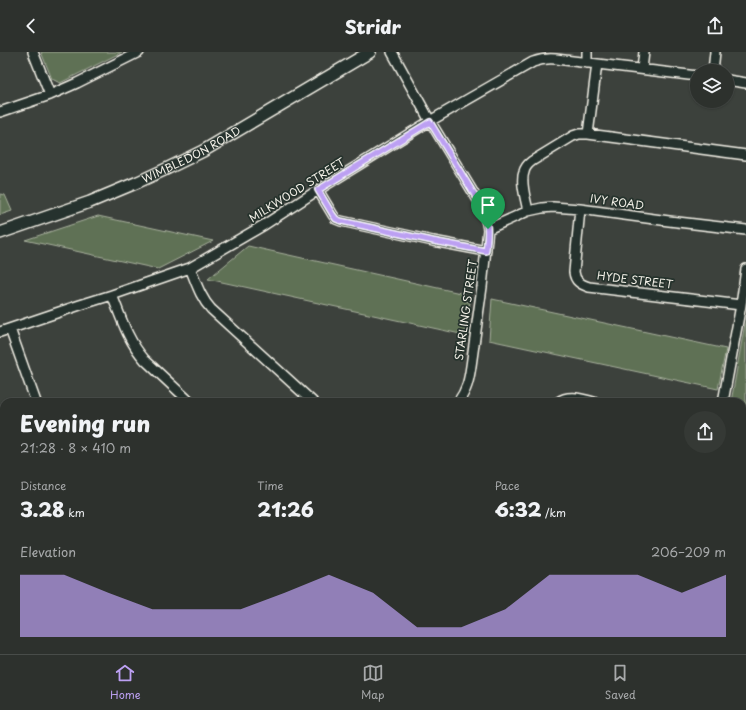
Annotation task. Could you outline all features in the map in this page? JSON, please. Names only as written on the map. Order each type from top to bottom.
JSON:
[{"type":"street","points":[[33,52],[50,94]]},
{"type":"street","points":[[0,112],[84,80],[139,52]]},
{"type":"street","name":"WIMBLEDON ROAD","points":[[0,233],[90,202],[138,182],[203,151],[370,52]]},
{"type":"street","name":"STARLING STREET","points":[[392,52],[430,122],[482,207],[488,229],[470,374],[465,392],[461,398]]},
{"type":"street","points":[[587,52],[592,64],[588,134]]},
{"type":"street","points":[[642,69],[644,52]]},
{"type":"street","points":[[714,64],[715,52]]},
{"type":"street","name":"MILKWOOD STREET","points":[[0,332],[190,268],[264,225],[318,190],[430,122],[540,59],[547,58],[690,75]]},
{"type":"street","points":[[734,81],[746,83]]},
{"type":"street","points":[[528,211],[523,182],[524,170],[528,165],[573,136],[579,134],[746,155]]},
{"type":"street","points":[[318,190],[333,215],[336,219],[341,221],[486,251]]},
{"type":"street","name":"IVY ROAD","points":[[488,229],[528,211],[553,207],[580,209],[746,230]]},
{"type":"street","name":"HYDE STREET","points":[[580,209],[574,272],[577,281],[583,285],[741,305]]},
{"type":"street","points":[[190,268],[202,297],[211,309],[309,398]]},
{"type":"street","points":[[724,398],[746,269]]},
{"type":"street","points":[[112,295],[127,333],[138,353],[186,398]]},
{"type":"street","points":[[10,329],[35,398]]},
{"type":"street","points":[[564,398],[577,398]]},
{"type":"green space","points":[[41,52],[122,52],[60,83],[52,79]]},
{"type":"green space","points":[[0,194],[5,195],[12,211],[0,215]]},
{"type":"green space","points":[[98,216],[213,241],[158,269],[25,240]]},
{"type":"green space","points":[[248,246],[465,294],[464,301],[470,302],[465,335],[208,279]]},
{"type":"green space","points":[[492,299],[726,349],[718,389],[489,340]]},
{"type":"green space","points":[[746,318],[746,398],[732,398]]},
{"type":"route","points":[[430,122],[482,207],[488,229],[486,251],[341,221],[336,219],[333,215],[318,190],[430,122]]}]
